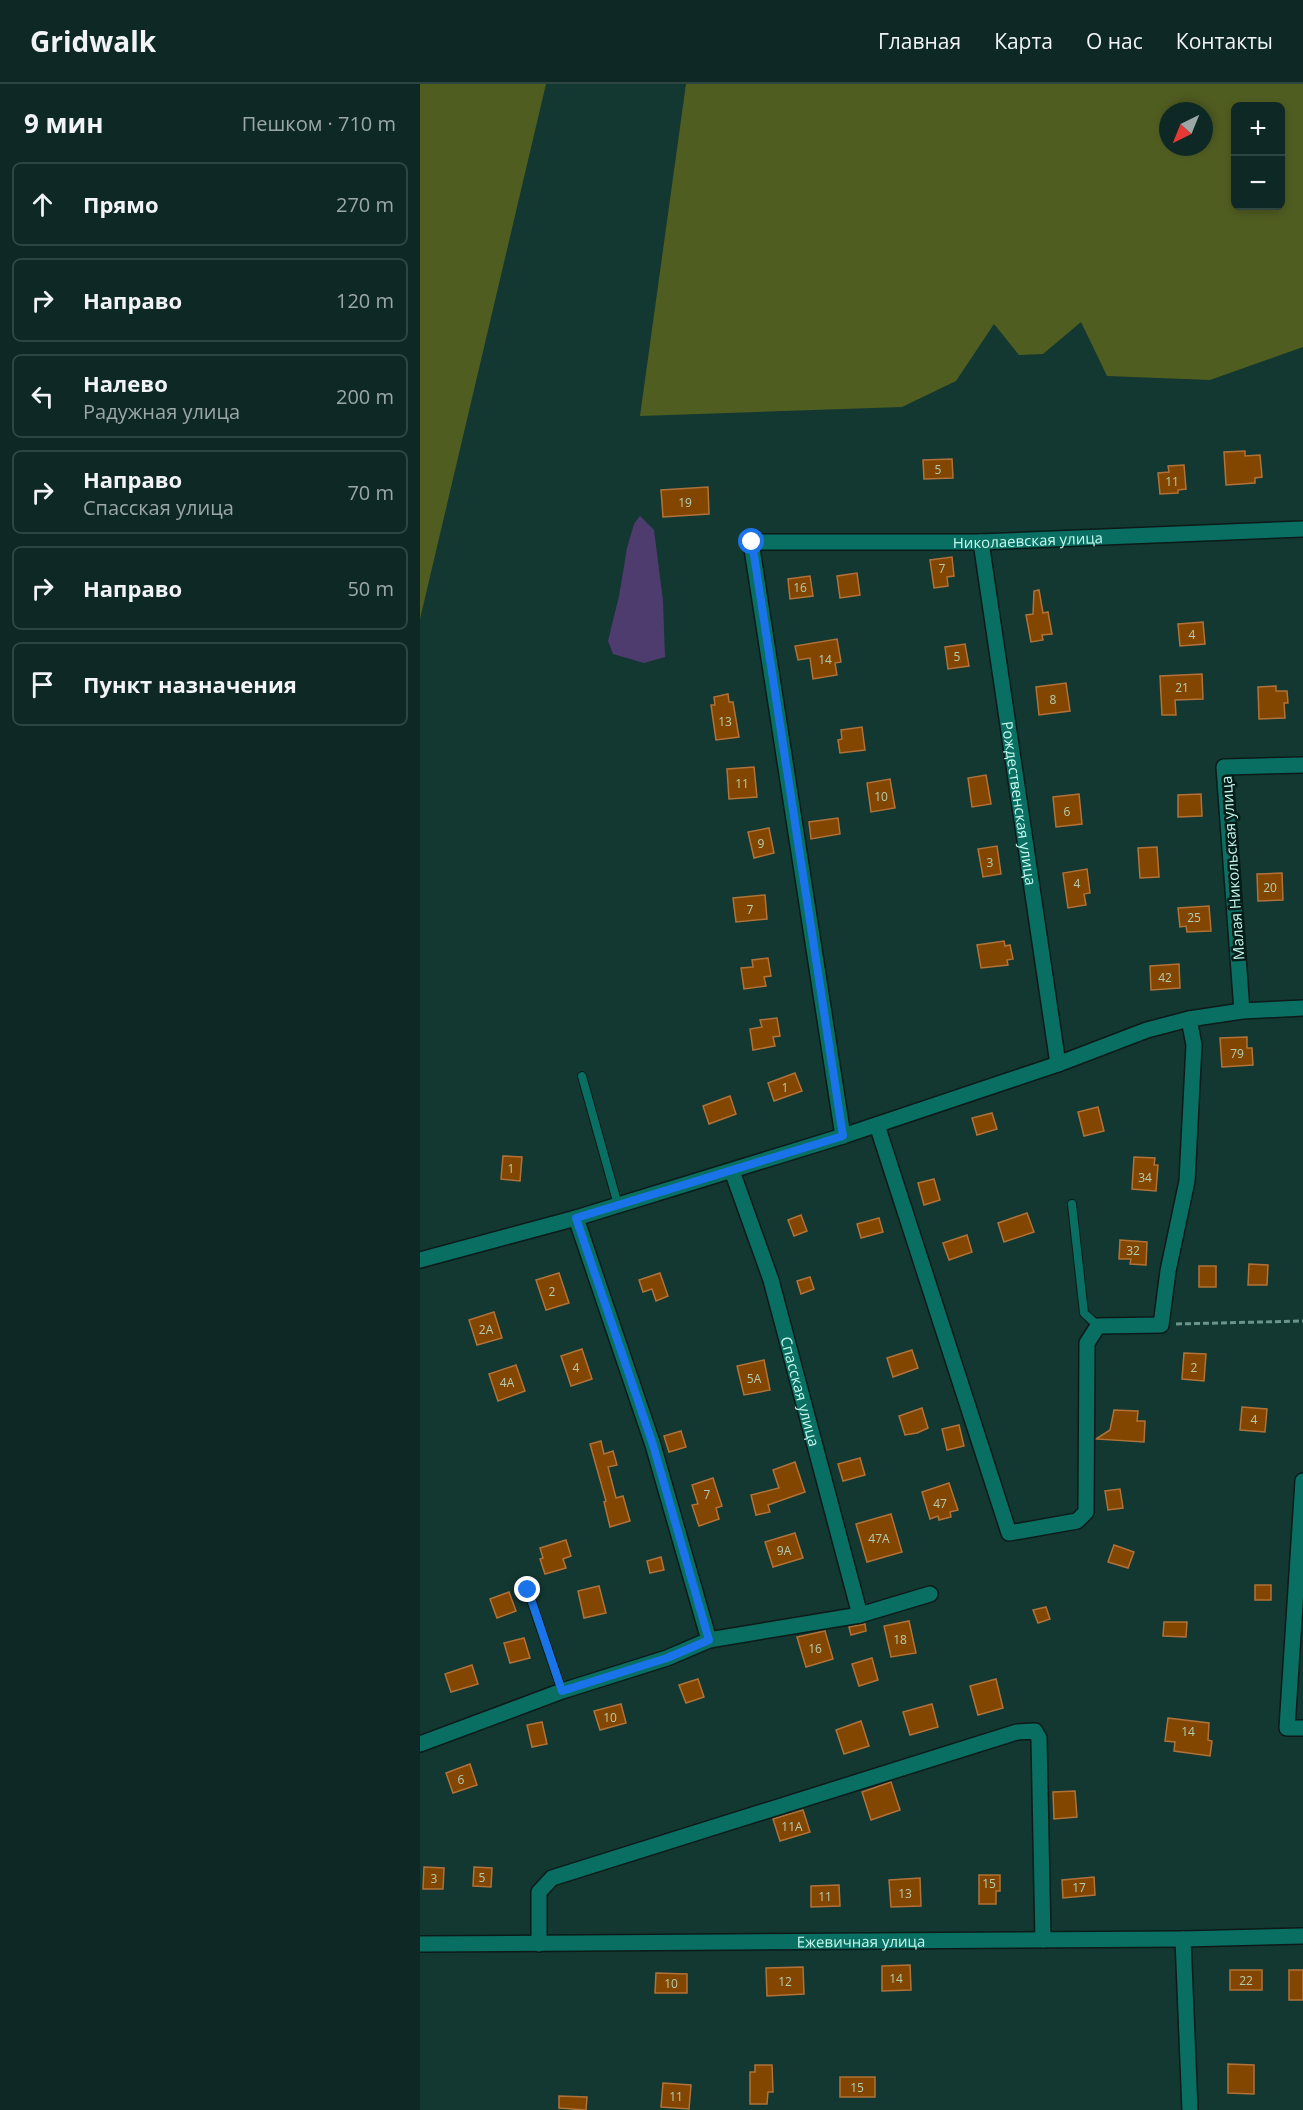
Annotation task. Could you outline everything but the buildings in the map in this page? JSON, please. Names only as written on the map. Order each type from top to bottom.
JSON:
[{"type":"street","name":"Николаевская улица","points":[[843,1136],[752,542],[981,542],[1303,529]]},
{"type":"street","name":"Рождественская улица","points":[[981,542],[1058,1064]]},
{"type":"street","name":"Малая Никольская улица","points":[[1242,1011],[1224,766],[1303,765]]},
{"type":"street","points":[[420,1260],[576,1218],[843,1136],[1058,1064],[1147,1030],[1189,1019],[1242,1011],[1303,1008]]},
{"type":"street","points":[[877,1125],[1009,1533],[1077,1521],[1086,1512],[1087,1343],[1098,1326],[1161,1325],[1168,1271],[1187,1181],[1194,1045],[1189,1019]]},
{"type":"street","name":"Спасская улица","points":[[732,1171],[771,1280],[860,1615]]},
{"type":"street","points":[[576,1218],[653,1445],[709,1640]]},
{"type":"street","points":[[1303,1481],[1302,1526],[1287,1728],[1303,1728]]},
{"type":"street","points":[[420,1744],[562,1691],[667,1658],[709,1640],[860,1615],[930,1594]]},
{"type":"street","points":[[539,1944],[539,1892],[552,1878],[1017,1732],[1035,1731],[1039,1738],[1043,1940]]},
{"type":"street","name":"Ежевичная улица","points":[[420,1944],[1183,1939],[1303,1936]]},
{"type":"street","points":[[1183,1939],[1191,2110]]},
{"type":"lane","points":[[582,1076],[618,1205]]},
{"type":"lane","points":[[1072,1204],[1084,1313],[1098,1326]]},
{"type":"lane","points":[[528,1590],[562,1691]]},
{"type":"path","points":[[1161,1325],[1193,1322],[1303,1321]]},
{"type":"green space","points":[[420,84],[546,84],[420,619]]},
{"type":"green space","points":[[686,84],[1303,84],[1303,347],[1210,380],[1107,376],[1081,322],[1043,354],[1019,355],[994,324],[956,381],[902,407],[640,416]]},
{"type":"shaded area","points":[[640,516],[654,530],[663,601],[665,657],[644,663],[613,654],[608,641],[627,548],[634,524]]},
{"type":"route","points":[[528,1590],[562,1691],[667,1658],[709,1640],[653,1445],[576,1218],[843,1136],[752,542]]}]
